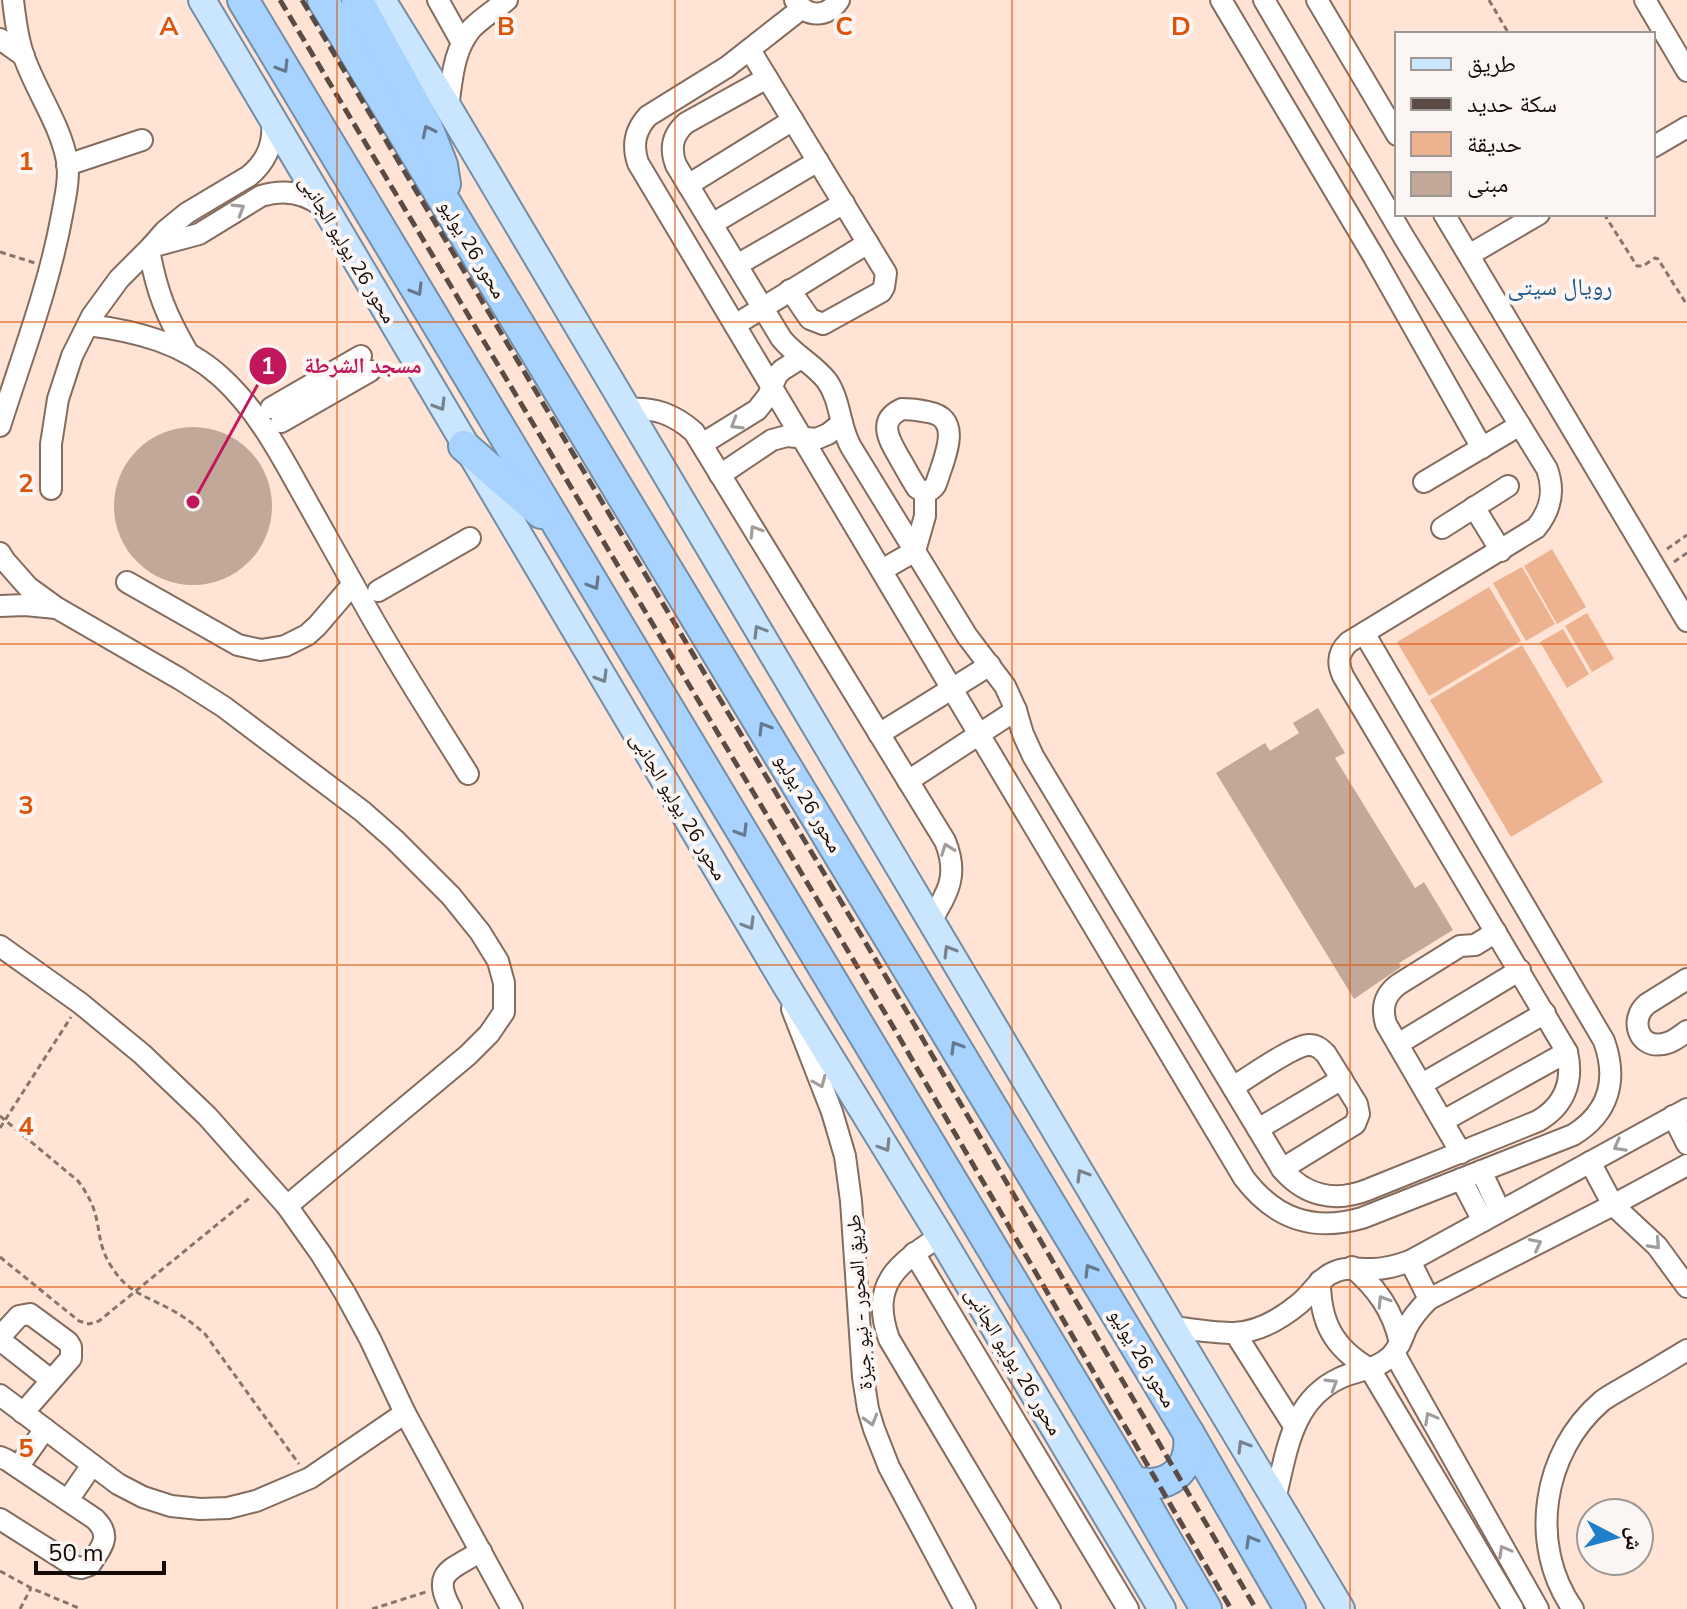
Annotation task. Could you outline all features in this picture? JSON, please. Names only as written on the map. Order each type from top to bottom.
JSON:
[{"type":"highway","points":[[243,0],[1206,1609]]},
{"type":"highway","name":"محور 26 يوليو","points":[[323,0],[1189,1434],[1290,1609]]},
{"type":"highway","points":[[357,0],[435,146],[442,165],[447,206]]},
{"type":"highway","points":[[464,446],[562,531]]},
{"type":"highway","points":[[1132,1481],[1159,1483],[1175,1475],[1187,1461],[1189,1434]]},
{"type":"main road","name":"محور 26 يوليو الجانبى","points":[[202,0],[464,446],[1162,1609]]},
{"type":"main road","points":[[382,0],[1341,1609]]},
{"type":"street","points":[[0,426],[8,371],[52,268],[64,204],[67,165],[63,146],[24,56],[15,24],[13,0]]},
{"type":"street","points":[[438,0],[462,43]]},
{"type":"street","points":[[448,107],[456,58],[462,43],[472,29],[507,0]]},
{"type":"street","points":[[839,0],[835,7],[822,14],[815,14],[798,4],[750,50],[648,116],[636,138],[638,163],[1244,1178],[1264,1201],[1289,1216],[1318,1224],[1362,1218],[1573,1135],[1592,1120],[1606,1100],[1611,1076],[1604,1041],[1364,633]]},
{"type":"street","points":[[1221,0],[1374,257],[1482,448]]},
{"type":"street","points":[[767,78],[680,128],[672,150],[676,165],[787,345],[819,371],[832,390],[851,447],[967,636],[1005,686],[1033,756],[1282,1169],[1309,1191],[1344,1197],[1356,1195],[1538,1121],[1561,1101],[1569,1082],[1567,1052],[1340,670],[1339,658],[1344,646],[1536,528],[1549,509],[1550,478],[1264,0]]},
{"type":"street","points":[[1317,0],[1395,132]]},
{"type":"street","points":[[1645,0],[1687,71]]},
{"type":"street","points":[[0,39],[24,56]]},
{"type":"street","points":[[750,50],[886,273],[884,287],[875,296],[823,324],[810,319],[790,290]]},
{"type":"street","points":[[1270,81],[1301,62]]},
{"type":"street","points":[[688,185],[793,120]]},
{"type":"street","points":[[51,489],[51,444],[58,399],[72,356],[88,325],[119,279],[165,231],[187,213],[257,170],[269,152],[272,121]]},
{"type":"street","points":[[1655,146],[1687,127]]},
{"type":"street","points":[[67,165],[142,140]]},
{"type":"street","points":[[712,224],[818,161]]},
{"type":"street","points":[[150,248],[199,234],[261,196],[272,193],[293,192],[323,207]]},
{"type":"street","points":[[716,294],[740,271],[844,203]]},
{"type":"street","points":[[1445,216],[1687,621]]},
{"type":"street","points":[[1469,255],[1536,216]]},
{"type":"street","points":[[1374,257],[1405,239]]},
{"type":"street","points":[[735,325],[868,243]]},
{"type":"street","points":[[150,248],[156,286],[169,321],[188,353]]},
{"type":"street","points":[[88,325],[122,329],[188,353],[220,375],[244,400],[265,426],[353,584],[468,774]]},
{"type":"street","points":[[702,444],[757,410],[768,396],[777,375],[801,358]]},
{"type":"street","points":[[276,415],[365,363]]},
{"type":"street","points":[[627,409],[652,409],[674,417],[694,432],[945,841],[952,863],[950,885],[931,921]]},
{"type":"street","points":[[720,475],[772,440],[787,436],[823,437],[842,423]]},
{"type":"street","points":[[1424,482],[1520,425]]},
{"type":"street","points":[[1442,528],[1508,486]]},
{"type":"street","points":[[882,570],[915,551],[925,516],[925,492]]},
{"type":"street","points":[[1474,507],[1501,551]]},
{"type":"street","points":[[378,591],[470,538]]},
{"type":"street","points":[[0,553],[28,587],[57,608],[224,707],[362,811],[451,896],[480,932],[498,961],[504,983],[504,1012],[489,1034],[287,1206]]},
{"type":"street","points":[[127,582],[238,645],[261,650],[285,646],[307,635],[353,584]]},
{"type":"street","points":[[0,606],[57,608]]},
{"type":"street","points":[[879,734],[990,665]]},
{"type":"street","points":[[908,781],[1016,710]]},
{"type":"street","points":[[1461,1153],[1386,1024],[1385,1003],[1399,984],[1460,946],[1475,945],[1493,926]]},
{"type":"street","points":[[0,946],[80,1003],[142,1054],[207,1116],[287,1206],[345,1293],[405,1413],[512,1609]]},
{"type":"street","points":[[1398,1044],[1520,970]]},
{"type":"street","points":[[1531,989],[1562,970]]},
{"type":"street","points":[[1687,979],[1642,1008],[1637,1020],[1639,1033],[1656,1045],[1670,1042],[1687,1031]]},
{"type":"street","name":"طريق المحور - نيو جيزة","points":[[784,982],[845,1156],[868,1409],[889,1467],[965,1609]]},
{"type":"street","points":[[1422,1084],[1545,1013]]},
{"type":"street","points":[[1233,1087],[1306,1045],[1323,1050],[1342,1079],[1359,1109],[1355,1124],[1282,1169]]},
{"type":"street","points":[[1443,1121],[1567,1052]]},
{"type":"street","points":[[1258,1129],[1342,1079]]},
{"type":"street","points":[[1172,1327],[1235,1333],[1274,1321],[1307,1297],[1320,1281],[1340,1269],[1382,1269],[1410,1261],[1680,1113],[1687,1144]]},
{"type":"street","points":[[1590,1162],[1613,1205],[1657,1246],[1687,1287]]},
{"type":"street","points":[[1275,1499],[1294,1426],[1301,1411],[1324,1387],[1346,1375],[1370,1369],[1397,1348],[1412,1320],[1429,1299],[1687,1165]]},
{"type":"street","points":[[1481,1171],[1492,1216]]},
{"type":"street","points":[[1461,1179],[1492,1216]]},
{"type":"street","points":[[940,1236],[896,1269],[885,1291],[883,1315],[889,1339],[1050,1609]]},
{"type":"street","points":[[914,1253],[1128,1609]]},
{"type":"street","points":[[1410,1261],[1429,1299]]},
{"type":"street","points":[[1352,1267],[1384,1301],[1397,1329],[1397,1348],[1466,1483],[1538,1609]]},
{"type":"street","points":[[1320,1281],[1323,1317],[1331,1333],[1348,1354],[1370,1369],[1513,1609]]},
{"type":"street","points":[[23,1413],[71,1358],[71,1347],[30,1314],[19,1316],[0,1338],[51,1380]]},
{"type":"street","points":[[1235,1333],[1294,1426]]},
{"type":"street","points":[[1573,1609],[1561,1593],[1547,1542],[1546,1515],[1557,1464],[1569,1440],[1603,1400],[1687,1350]]},
{"type":"street","points":[[0,1395],[118,1484],[143,1497],[171,1506],[200,1509],[228,1508],[256,1501],[310,1478],[405,1413]]},
{"type":"street","points":[[0,1519],[71,1565],[81,1568],[90,1565],[105,1540],[103,1528],[95,1519],[9,1462],[45,1429]]},
{"type":"street","points":[[68,1500],[92,1465]]},
{"type":"street","points":[[1445,1495],[1466,1483]]},
{"type":"street","points":[[451,1609],[441,1587],[442,1579],[447,1572],[481,1551]]},
{"type":"path","points":[[1489,0],[1508,32]]},
{"type":"path","points":[[1605,216],[1637,266],[1658,259],[1687,305]]},
{"type":"path","points":[[0,252],[52,268]]},
{"type":"path","points":[[1651,560],[1687,535]]},
{"type":"path","points":[[0,1128],[80,1003]]},
{"type":"path","points":[[0,1116],[78,1181],[94,1210],[100,1245],[122,1280],[136,1293],[186,1319],[205,1334],[310,1478]]},
{"type":"path","points":[[0,1257],[79,1321],[89,1324],[99,1321],[136,1293],[267,1183]]},
{"type":"path","points":[[0,1571],[81,1609]]},
{"type":"path","points":[[372,1609],[441,1587]]},
{"type":"path","points":[[20,1609],[31,1588]]},
{"type":"green space","points":[[1552,549],[1586,607],[1557,624],[1524,566]]},
{"type":"green space","points":[[1522,567],[1555,624],[1526,641],[1493,583]]},
{"type":"green space","points":[[1489,587],[1521,641],[1429,696],[1397,642]]},
{"type":"green space","points":[[1587,613],[1614,659],[1592,672],[1565,626]]},
{"type":"green space","points":[[1563,629],[1589,674],[1567,688],[1540,642]]},
{"type":"green space","points":[[1522,645],[1603,782],[1511,837],[1430,700]]},
{"type":"building","points":[[193,427],[223,433],[249,450],[266,476],[272,506],[266,536],[249,562],[223,579],[193,585],[163,579],[137,562],[120,536],[114,506],[120,476],[137,450],[163,433]]},
{"type":"building","points":[[1318,708],[1345,753],[1335,758],[1415,888],[1424,882],[1453,930],[1399,963],[1401,967],[1354,999],[1216,773],[1265,743],[1270,751],[1299,733],[1293,723]]},
{"type":"railway","points":[[280,0],[888,1018],[1231,1609]]},
{"type":"railway","points":[[302,0],[904,1007],[1256,1609]]},
{"type":"place","name":"مسجد الشرطة","points":[[193,502]]},
{"type":"district","name":"رويال سيتى","points":[[1560,287]]}]
